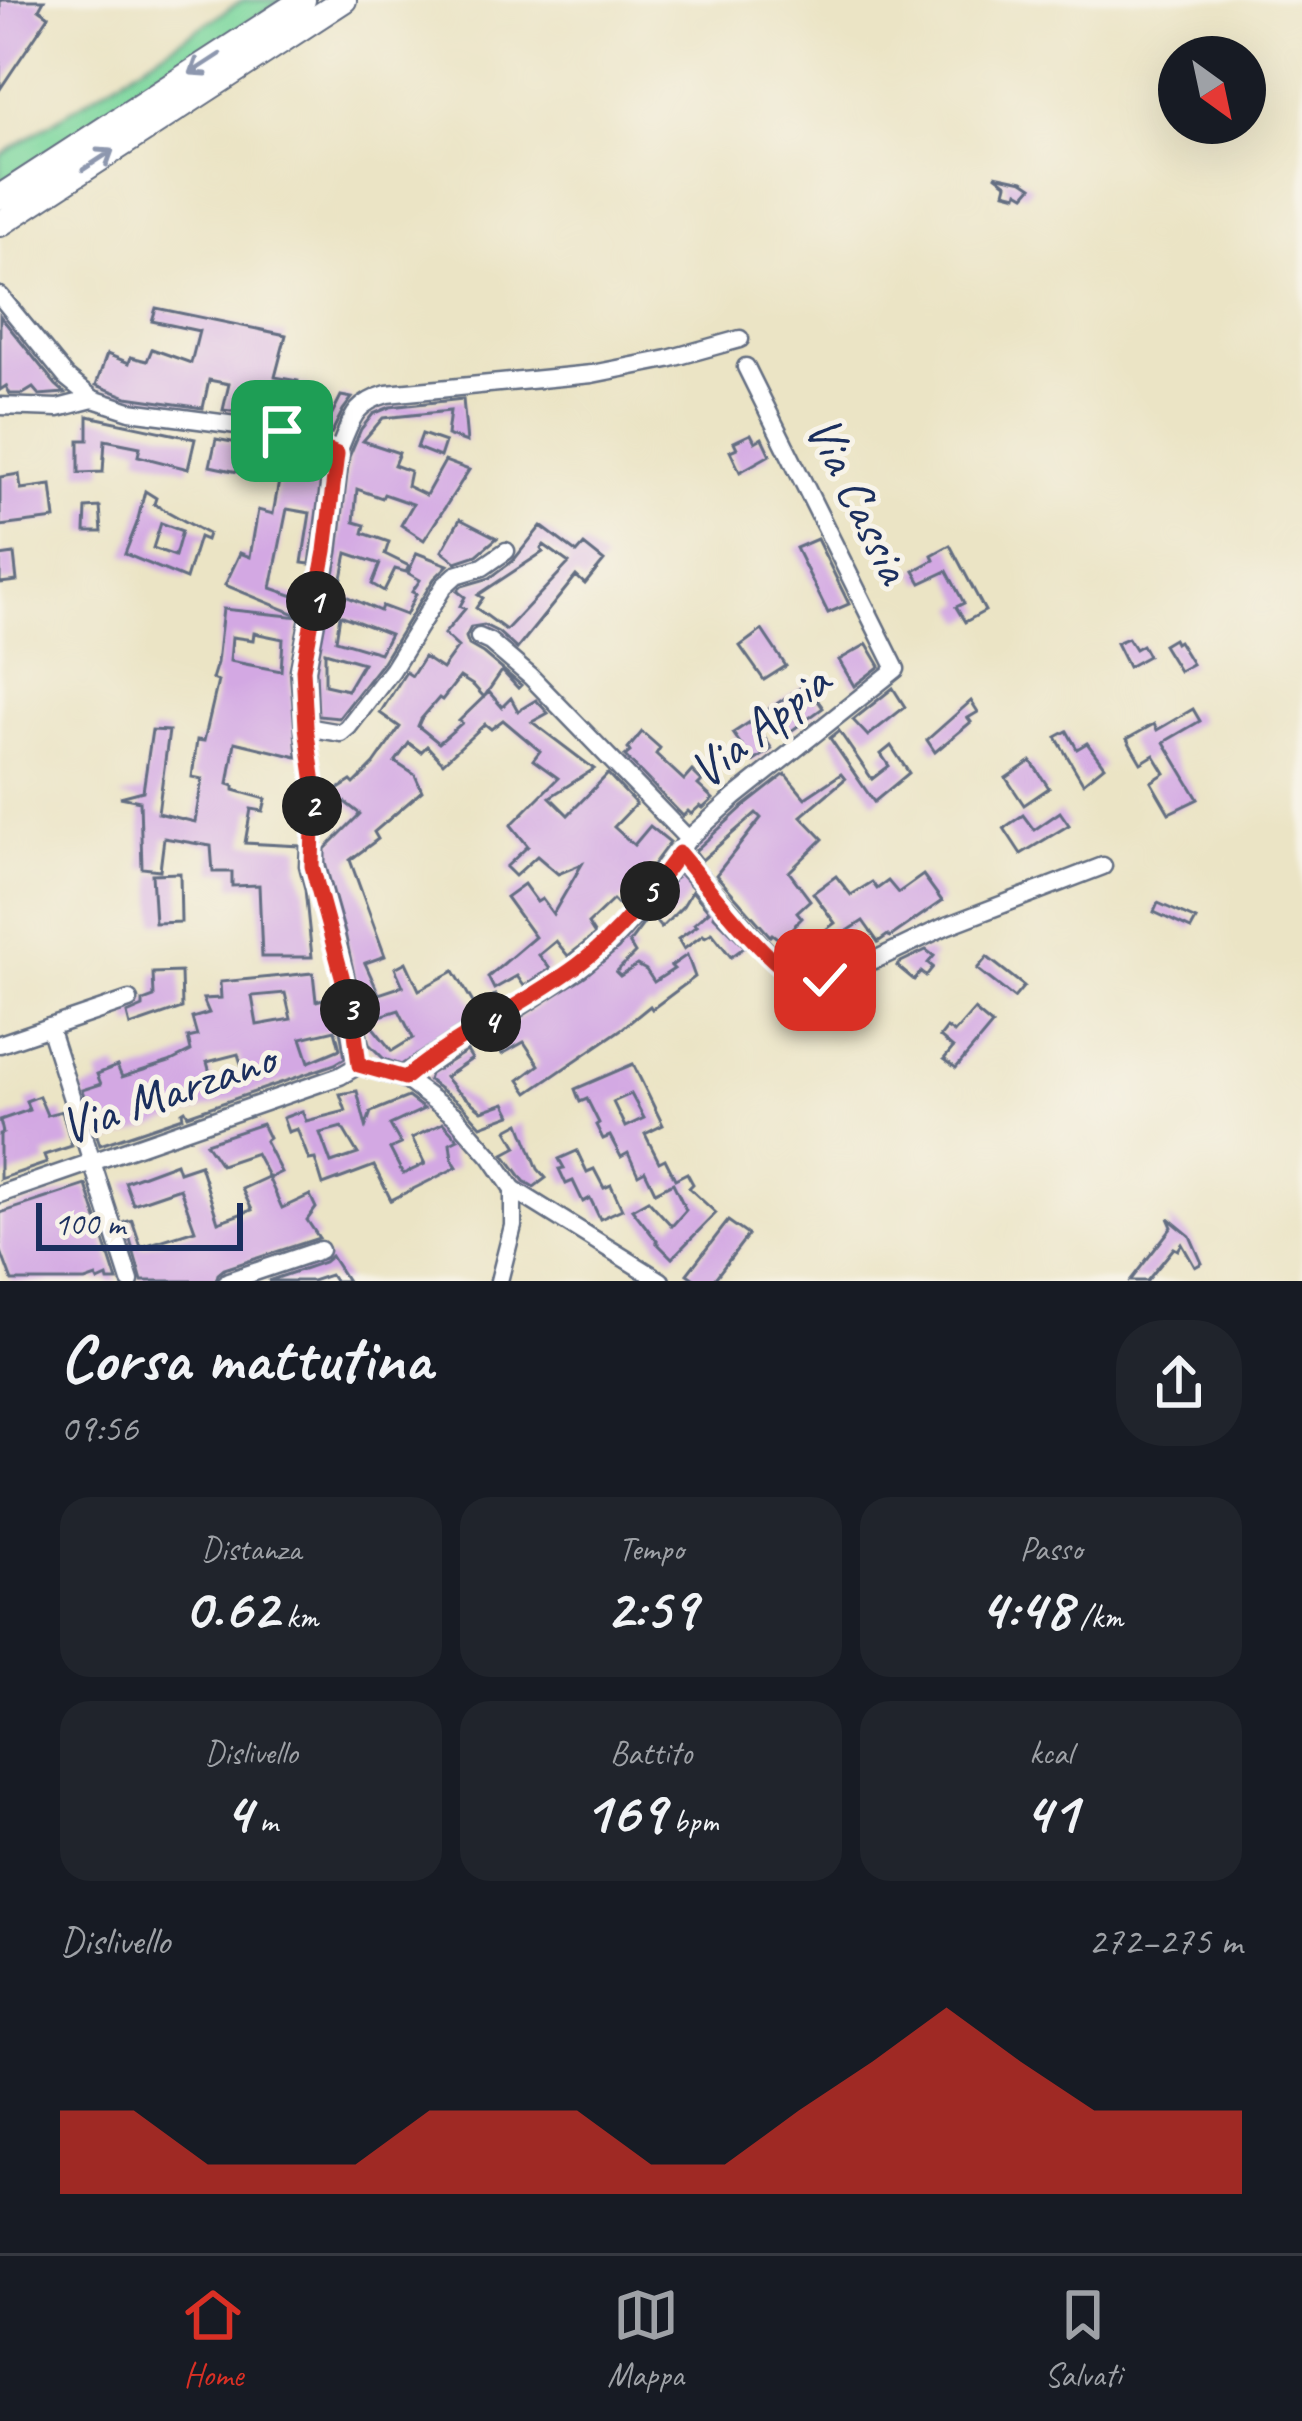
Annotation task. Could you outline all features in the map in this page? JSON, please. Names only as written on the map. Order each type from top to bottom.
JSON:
[{"type":"highway","points":[[0,197],[303,0]]},
{"type":"highway","points":[[0,224],[344,0]]},
{"type":"street","points":[[0,296],[65,377],[93,399],[130,411],[282,431],[337,454]]},
{"type":"street","points":[[661,1281],[513,1189],[455,1116],[405,1078],[359,1065],[312,866],[314,783],[303,669],[337,454],[358,407],[387,394],[592,374],[740,340]]},
{"type":"street","name":"Via Cassia","points":[[746,367],[896,669]]},
{"type":"street","points":[[0,406],[58,408],[93,399]]},
{"type":"street","points":[[306,727],[341,733],[348,727],[392,670],[444,586],[456,575],[483,567],[506,551]]},
{"type":"street","points":[[479,638],[531,677],[683,846],[767,952],[792,976],[811,983],[1103,866]]},
{"type":"street","name":"Via Appia","points":[[405,1078],[577,966],[609,940],[683,846],[735,797],[896,669]]},
{"type":"street","points":[[0,1044],[129,1000]]},
{"type":"street","points":[[49,1028],[130,1281]]},
{"type":"street","name":"Via Marzano","points":[[0,1194],[340,1076],[359,1065]]},
{"type":"street","points":[[500,1281],[513,1226],[513,1189]]},
{"type":"street","points":[[228,1281],[320,1250]]},
{"type":"green space","points":[[243,0],[284,0],[0,184],[0,156]]},
{"type":"building","points":[[0,0],[44,0],[39,9],[49,16],[0,89]]},
{"type":"building","points":[[995,175],[1032,187],[1025,195],[1005,192],[1007,184]]},
{"type":"building","points":[[156,308],[286,335],[275,377],[311,386],[305,411],[332,414],[341,396],[352,398],[331,434],[284,418],[223,410],[229,384],[209,380],[203,408],[127,397],[96,385],[107,354],[129,363],[131,357],[147,361],[152,349],[191,363],[199,331],[152,321]]},
{"type":"building","points":[[0,316],[65,393],[39,395],[33,388],[10,394],[6,386],[0,390]]},
{"type":"building","points":[[463,399],[467,442],[447,435],[450,411],[383,418],[363,441],[399,453],[394,465],[410,471],[407,486],[426,495],[445,461],[469,470],[424,540],[401,525],[413,504],[357,489],[354,522],[365,525],[363,533],[389,542],[385,554],[409,566],[406,572],[395,569],[384,591],[372,584],[380,564],[347,553],[339,593],[380,611],[382,606],[406,615],[420,580],[408,573],[417,553],[448,565],[339,718],[318,716],[316,670],[338,553],[349,457],[373,414],[390,407]],"holes":[[[340,615],[390,634],[380,653],[336,640]],[[325,652],[363,663],[347,690],[325,685]]]},
{"type":"building","points":[[88,416],[195,439],[188,469],[138,456],[140,447],[105,440],[103,472],[79,473],[79,440],[88,440]]},
{"type":"building","points":[[422,434],[445,442],[440,457],[417,448]]},
{"type":"building","points":[[751,434],[755,442],[762,438],[770,455],[740,472],[730,451],[737,448],[734,442]]},
{"type":"building","points":[[216,439],[285,452],[287,447],[323,462],[310,564],[302,563],[310,513],[287,509],[271,588],[303,599],[300,616],[225,585],[240,553],[250,557],[258,510],[273,514],[279,481],[210,466]]},
{"type":"building","points":[[19,474],[21,489],[51,485],[55,519],[0,526],[0,477]]},
{"type":"building","points":[[145,491],[156,498],[154,504],[208,534],[206,540],[199,537],[186,579],[125,554]],"holes":[[[161,523],[182,531],[175,556],[153,548]]]},
{"type":"building","points":[[100,507],[102,532],[85,532],[86,508]]},
{"type":"building","points":[[460,519],[497,538],[477,555],[456,562],[442,551]]},
{"type":"building","points":[[541,526],[577,553],[584,545],[604,561],[585,584],[576,576],[517,649],[484,625],[471,627],[466,637],[469,645],[521,685],[518,688],[502,671],[484,696],[489,692],[502,707],[511,698],[518,711],[536,700],[548,713],[532,722],[594,769],[550,797],[568,815],[608,774],[636,804],[614,827],[634,845],[650,826],[670,842],[632,893],[618,905],[613,900],[588,924],[595,935],[568,956],[556,941],[539,955],[550,969],[524,986],[517,976],[494,989],[488,977],[535,937],[506,897],[524,884],[553,914],[582,864],[558,874],[537,856],[515,876],[506,867],[528,846],[511,825],[558,778],[533,760],[540,751],[503,720],[491,729],[485,724],[443,763],[427,746],[421,752],[409,743],[395,762],[415,775],[422,791],[374,832],[378,839],[350,860],[385,956],[365,963],[379,994],[403,986],[395,968],[406,962],[419,990],[454,971],[475,1006],[495,995],[500,1001],[401,1065],[384,1059],[369,1044],[325,863],[325,849],[360,814],[341,799],[326,828],[326,797],[351,781],[354,784],[400,727],[380,713],[406,672],[412,676],[424,657],[442,669],[458,647],[444,634],[465,609],[460,606],[465,597],[457,591],[462,586],[490,578],[513,561]],"holes":[[[544,545],[569,563],[506,630],[476,608],[483,598],[478,595],[543,552]],[[460,677],[484,697],[459,721],[462,723],[439,743],[418,726]],[[399,1010],[413,1038],[392,1051],[367,1020]]]},
{"type":"building","points":[[817,539],[849,604],[828,613],[796,548]]},
{"type":"building","points":[[950,545],[985,611],[965,622],[956,607],[964,603],[947,571],[921,583],[914,571]]},
{"type":"building","points":[[14,554],[17,581],[0,583],[0,556]]},
{"type":"building","points":[[223,609],[300,617],[290,669],[297,757],[235,742],[228,784],[266,799],[263,811],[251,809],[245,843],[300,846],[312,957],[262,957],[259,885],[232,886],[232,872],[213,872],[211,846],[164,838],[160,870],[142,868],[140,801],[120,797],[143,791],[152,730],[169,731],[158,813],[195,822],[202,779],[192,777],[197,740],[204,741],[218,681],[212,679]],"holes":[[[254,633],[283,639],[281,671],[230,661],[232,637],[253,640]]]},
{"type":"building","points":[[762,630],[786,666],[764,680],[740,646]]},
{"type":"building","points":[[1128,638],[1135,649],[1142,645],[1148,656],[1128,667],[1116,643]]},
{"type":"building","points":[[1173,639],[1192,664],[1179,671],[1163,645]]},
{"type":"building","points":[[867,644],[880,666],[854,686],[839,660]]},
{"type":"building","points":[[806,684],[823,708],[787,734],[769,709]]},
{"type":"building","points":[[893,688],[905,707],[868,736],[853,720]]},
{"type":"building","points":[[971,701],[978,712],[968,718],[971,722],[935,752],[927,740]]},
{"type":"building","points":[[1193,709],[1200,721],[1164,742],[1198,799],[1169,813],[1151,782],[1165,773],[1154,755],[1141,763],[1127,739],[1154,724],[1157,730]]},
{"type":"building","points":[[753,720],[772,749],[753,762],[733,733]]},
{"type":"building","points":[[839,731],[872,779],[889,766],[881,754],[891,746],[909,773],[874,802],[830,738]]},
{"type":"building","points":[[1067,731],[1077,749],[1087,743],[1104,766],[1083,783],[1056,737]]},
{"type":"building","points":[[642,732],[660,748],[656,754],[684,780],[692,771],[702,781],[698,785],[713,799],[683,816],[625,756]]},
{"type":"building","points":[[1031,761],[1049,788],[1024,805],[1006,778]]},
{"type":"building","points":[[785,774],[805,798],[841,774],[845,779],[801,816],[823,839],[789,872],[810,900],[797,912],[802,918],[780,940],[770,936],[716,875],[761,818],[756,813],[702,860],[695,851]]},
{"type":"building","points":[[1060,812],[1069,825],[1021,854],[1004,828],[1023,815],[1034,830]]},
{"type":"building","points":[[180,873],[181,922],[155,923],[152,874]]},
{"type":"building","points":[[679,873],[745,947],[731,957],[712,933],[684,949],[678,939],[709,911],[692,891],[661,928],[649,913]]},
{"type":"building","points":[[923,875],[942,901],[890,937],[878,942],[863,921],[832,941],[824,931],[835,923],[813,893],[836,876],[851,895],[872,882],[877,889],[888,881],[898,893]]},
{"type":"building","points":[[1158,903],[1196,920],[1191,929],[1154,912]]},
{"type":"building","points":[[648,914],[629,943],[635,953],[616,972],[620,976],[637,965],[654,982],[687,955],[695,977],[528,1093],[519,1080],[539,1065],[524,1042],[502,1054],[491,1036],[585,976],[618,949]]},
{"type":"building","points":[[926,950],[934,956],[926,976],[921,972],[914,980],[897,966],[901,962]]},
{"type":"building","points":[[987,957],[1024,986],[1014,998],[977,969]]},
{"type":"building","points":[[181,972],[182,1008],[130,1026],[127,1014],[154,997],[153,973]]},
{"type":"building","points":[[313,973],[316,1001],[334,996],[345,1058],[188,1115],[185,1110],[183,1117],[100,1145],[82,1090],[101,1084],[97,1074],[117,1066],[122,1077],[191,1051],[188,1038],[197,1036],[192,1018],[209,1013],[203,999],[221,998],[220,982]],"holes":[[[285,993],[291,1019],[257,1025],[252,996]],[[335,1030],[340,1049],[309,1062],[301,1038]],[[238,1054],[245,1077],[213,1084],[207,1062]]]},
{"type":"building","points":[[974,1010],[992,1025],[956,1068],[944,1059],[953,1048],[940,1037],[947,1028],[954,1033]]},
{"type":"building","points":[[467,1051],[472,1059],[445,1077],[482,1111],[505,1103],[511,1115],[481,1126],[428,1080],[430,1074]]},
{"type":"building","points":[[633,1064],[663,1125],[645,1134],[659,1162],[665,1159],[675,1179],[687,1173],[693,1184],[689,1188],[716,1213],[672,1258],[632,1209],[648,1200],[672,1226],[686,1210],[673,1183],[655,1192],[645,1171],[638,1175],[628,1153],[621,1157],[610,1136],[603,1139],[587,1099],[580,1102],[575,1089]],"holes":[[[631,1094],[644,1118],[625,1127],[613,1102]]]},
{"type":"building","points":[[357,1091],[366,1126],[371,1112],[408,1097],[424,1109],[390,1125],[401,1144],[390,1149],[403,1174],[425,1164],[412,1138],[443,1123],[458,1139],[450,1143],[457,1167],[391,1200],[374,1166],[323,1185],[315,1159],[309,1160],[297,1129],[288,1132],[283,1118],[302,1111],[306,1121],[346,1111],[340,1094]],"holes":[[[342,1127],[358,1154],[331,1163],[320,1133]]]},
{"type":"building","points":[[39,1096],[47,1115],[62,1111],[72,1146],[44,1155],[47,1163],[0,1179],[0,1120],[29,1110],[26,1101]]},
{"type":"building","points":[[520,1123],[546,1178],[534,1187],[504,1154],[517,1147],[507,1130]]},
{"type":"building","points":[[262,1124],[281,1172],[269,1178],[256,1153],[221,1165],[206,1143]]},
{"type":"building","points":[[577,1151],[587,1172],[594,1169],[604,1188],[611,1185],[622,1209],[600,1219],[590,1198],[583,1202],[573,1181],[566,1184],[559,1159]]},
{"type":"building","points":[[176,1163],[179,1172],[200,1165],[218,1222],[252,1210],[242,1189],[268,1177],[282,1208],[310,1195],[316,1208],[307,1220],[319,1238],[224,1269],[216,1281],[142,1281],[125,1222],[132,1220],[141,1247],[195,1230],[180,1188],[133,1204],[125,1182]]},
{"type":"building","points":[[86,1185],[117,1281],[96,1277],[12,1281],[0,1249],[0,1213]]},
{"type":"building","points":[[1168,1218],[1190,1236],[1202,1263],[1195,1267],[1182,1244],[1147,1281],[1130,1281],[1172,1227]]},
{"type":"building","points":[[728,1221],[748,1235],[713,1281],[697,1281],[687,1274]]},
{"type":"building","points":[[331,1256],[347,1281],[334,1281],[330,1275],[312,1281],[268,1281],[324,1262]]},
{"type":"route","points":[[282,431],[337,454],[303,669],[314,783],[312,866],[342,976],[359,1065],[405,1078],[534,995],[609,940],[679,853],[792,976],[811,983],[825,980]]}]
